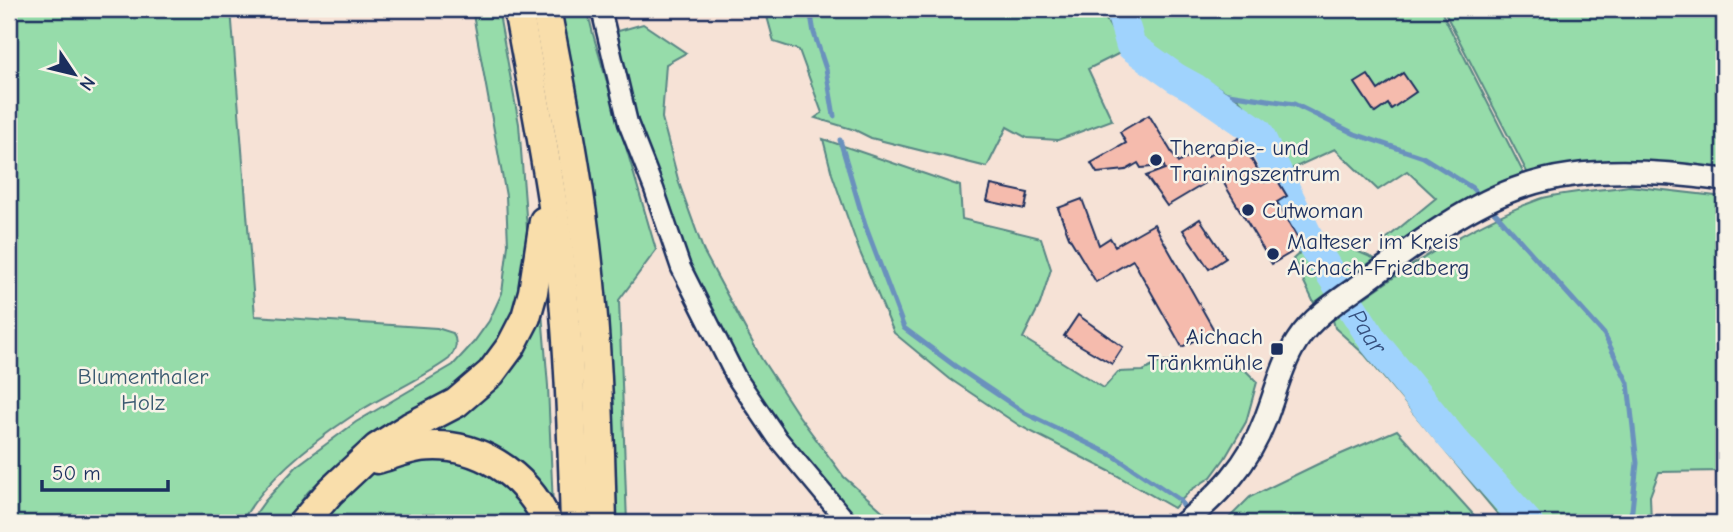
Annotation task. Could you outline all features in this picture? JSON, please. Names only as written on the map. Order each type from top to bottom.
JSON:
[{"type":"highway","points":[[518,9],[550,180],[558,243],[566,338],[575,523]]},
{"type":"highway","points":[[546,9],[579,198],[591,291],[600,419],[602,523]]},
{"type":"highway","points":[[303,523],[330,492],[362,465],[377,448],[456,403],[491,373],[511,346],[526,317],[533,292],[550,180]]},
{"type":"highway","points":[[362,465],[418,447],[455,447],[472,452],[486,457],[514,477],[536,501],[548,523]]},
{"type":"street","points":[[601,9],[628,123],[681,268],[736,377],[778,439],[848,523]]},
{"type":"street","points":[[1184,523],[1223,489],[1242,466],[1264,424],[1297,341],[1309,326],[1417,243],[1522,186],[1575,175],[1644,172],[1724,180]]},
{"type":"green space","name":"Blumenthaler Holz","points":[[9,9],[231,9],[255,316],[437,328],[453,333],[456,346],[449,359],[364,408],[305,450],[276,477],[241,523],[9,523]]},
{"type":"green space","points":[[472,9],[498,9],[519,124],[528,242],[520,293],[514,312],[499,342],[479,366],[448,392],[334,467],[308,492],[285,523],[249,523],[298,465],[356,422],[453,365],[489,321],[502,293],[508,245],[506,196]]},
{"type":"green space","points":[[558,9],[587,9],[656,250],[619,300],[627,523],[612,523]]},
{"type":"green space","points":[[765,9],[1440,9],[1525,176],[1472,202],[1391,249],[1386,239],[1436,198],[1407,171],[1378,190],[1335,149],[1285,172],[1270,132],[1238,99],[1167,57],[1144,40],[1118,11],[1104,16],[1124,51],[1088,69],[1112,120],[1058,140],[1027,138],[1007,127],[987,167],[871,138],[855,130],[815,118],[822,113],[799,50],[774,42]]},
{"type":"green space","points":[[1443,9],[1724,9],[1724,175],[1529,176]]},
{"type":"green space","points":[[643,24],[686,53],[666,64],[662,118],[679,183],[704,252],[761,358],[799,416],[844,477],[896,523],[867,523],[849,514],[780,431],[735,360],[682,245],[630,98],[615,32]]},
{"type":"green space","points":[[823,139],[960,186],[962,219],[1041,238],[1051,269],[1040,304],[1023,338],[1104,388],[1118,372],[1143,371],[1163,361],[1207,369],[1230,367],[1245,370],[1257,382],[1246,422],[1211,477],[1191,490],[1174,508],[1109,471],[1020,426],[950,379],[894,333],[859,250],[832,174]]},
{"type":"green space","points":[[1629,186],[1724,197],[1724,471],[1659,472],[1650,496],[1651,523],[1505,523],[1365,355],[1335,328],[1333,320],[1432,252],[1512,210],[1549,197]]},
{"type":"green space","points":[[1320,235],[1375,259],[1314,303],[1293,259]]},
{"type":"green space","points":[[541,300],[548,386],[553,507],[415,437]]},
{"type":"green space","points":[[1397,430],[1481,523],[1224,523],[1250,497]]},
{"type":"green space","points":[[454,454],[509,480],[540,523],[318,523],[368,471]]},
{"type":"building","points":[[1403,73],[1416,92],[1391,109],[1388,104],[1375,113],[1355,83],[1368,75],[1378,90]]},
{"type":"building","points":[[1149,115],[1178,163],[1203,148],[1208,156],[1239,138],[1265,182],[1275,176],[1287,196],[1277,202],[1302,246],[1272,264],[1219,175],[1167,206],[1146,176],[1165,169],[1164,166],[1141,168],[1138,163],[1126,170],[1097,173],[1091,163],[1126,143],[1120,132]]},
{"type":"building","points":[[991,185],[1028,193],[1025,209],[987,201]]},
{"type":"building","points":[[1082,199],[1099,245],[1110,238],[1115,246],[1154,224],[1214,330],[1182,347],[1133,260],[1096,282],[1069,237],[1058,208]]},
{"type":"building","points":[[1200,219],[1226,258],[1209,269],[1183,230]]},
{"type":"building","points":[[1078,315],[1123,347],[1112,364],[1064,336]]},
{"type":"waterway","points":[[810,9],[814,33],[826,69],[834,116]]},
{"type":"waterway","name":"Paar","points":[[1120,9],[1131,46],[1258,132],[1311,243],[1374,342],[1452,438],[1528,523]]},
{"type":"waterway","points":[[1196,89],[1294,104],[1355,134],[1423,157],[1471,187],[1483,199]]},
{"type":"waterway","points":[[840,140],[865,225],[904,328],[1025,413],[1114,456],[1180,500],[1187,513]]},
{"type":"waterway","points":[[1489,206],[1604,334],[1628,383],[1637,463],[1632,510],[1627,523]]},
{"type":"place","name":"Therapie- und Trainingszentrum","points":[[1156,160]]},
{"type":"place","name":"Cutwoman","points":[[1248,210]]},
{"type":"place","name":"Malteser im Kreis Aichach-Friedberg","points":[[1273,254]]},
{"type":"place","name":"Aichach Tränkmühle","points":[[1277,349]]}]
